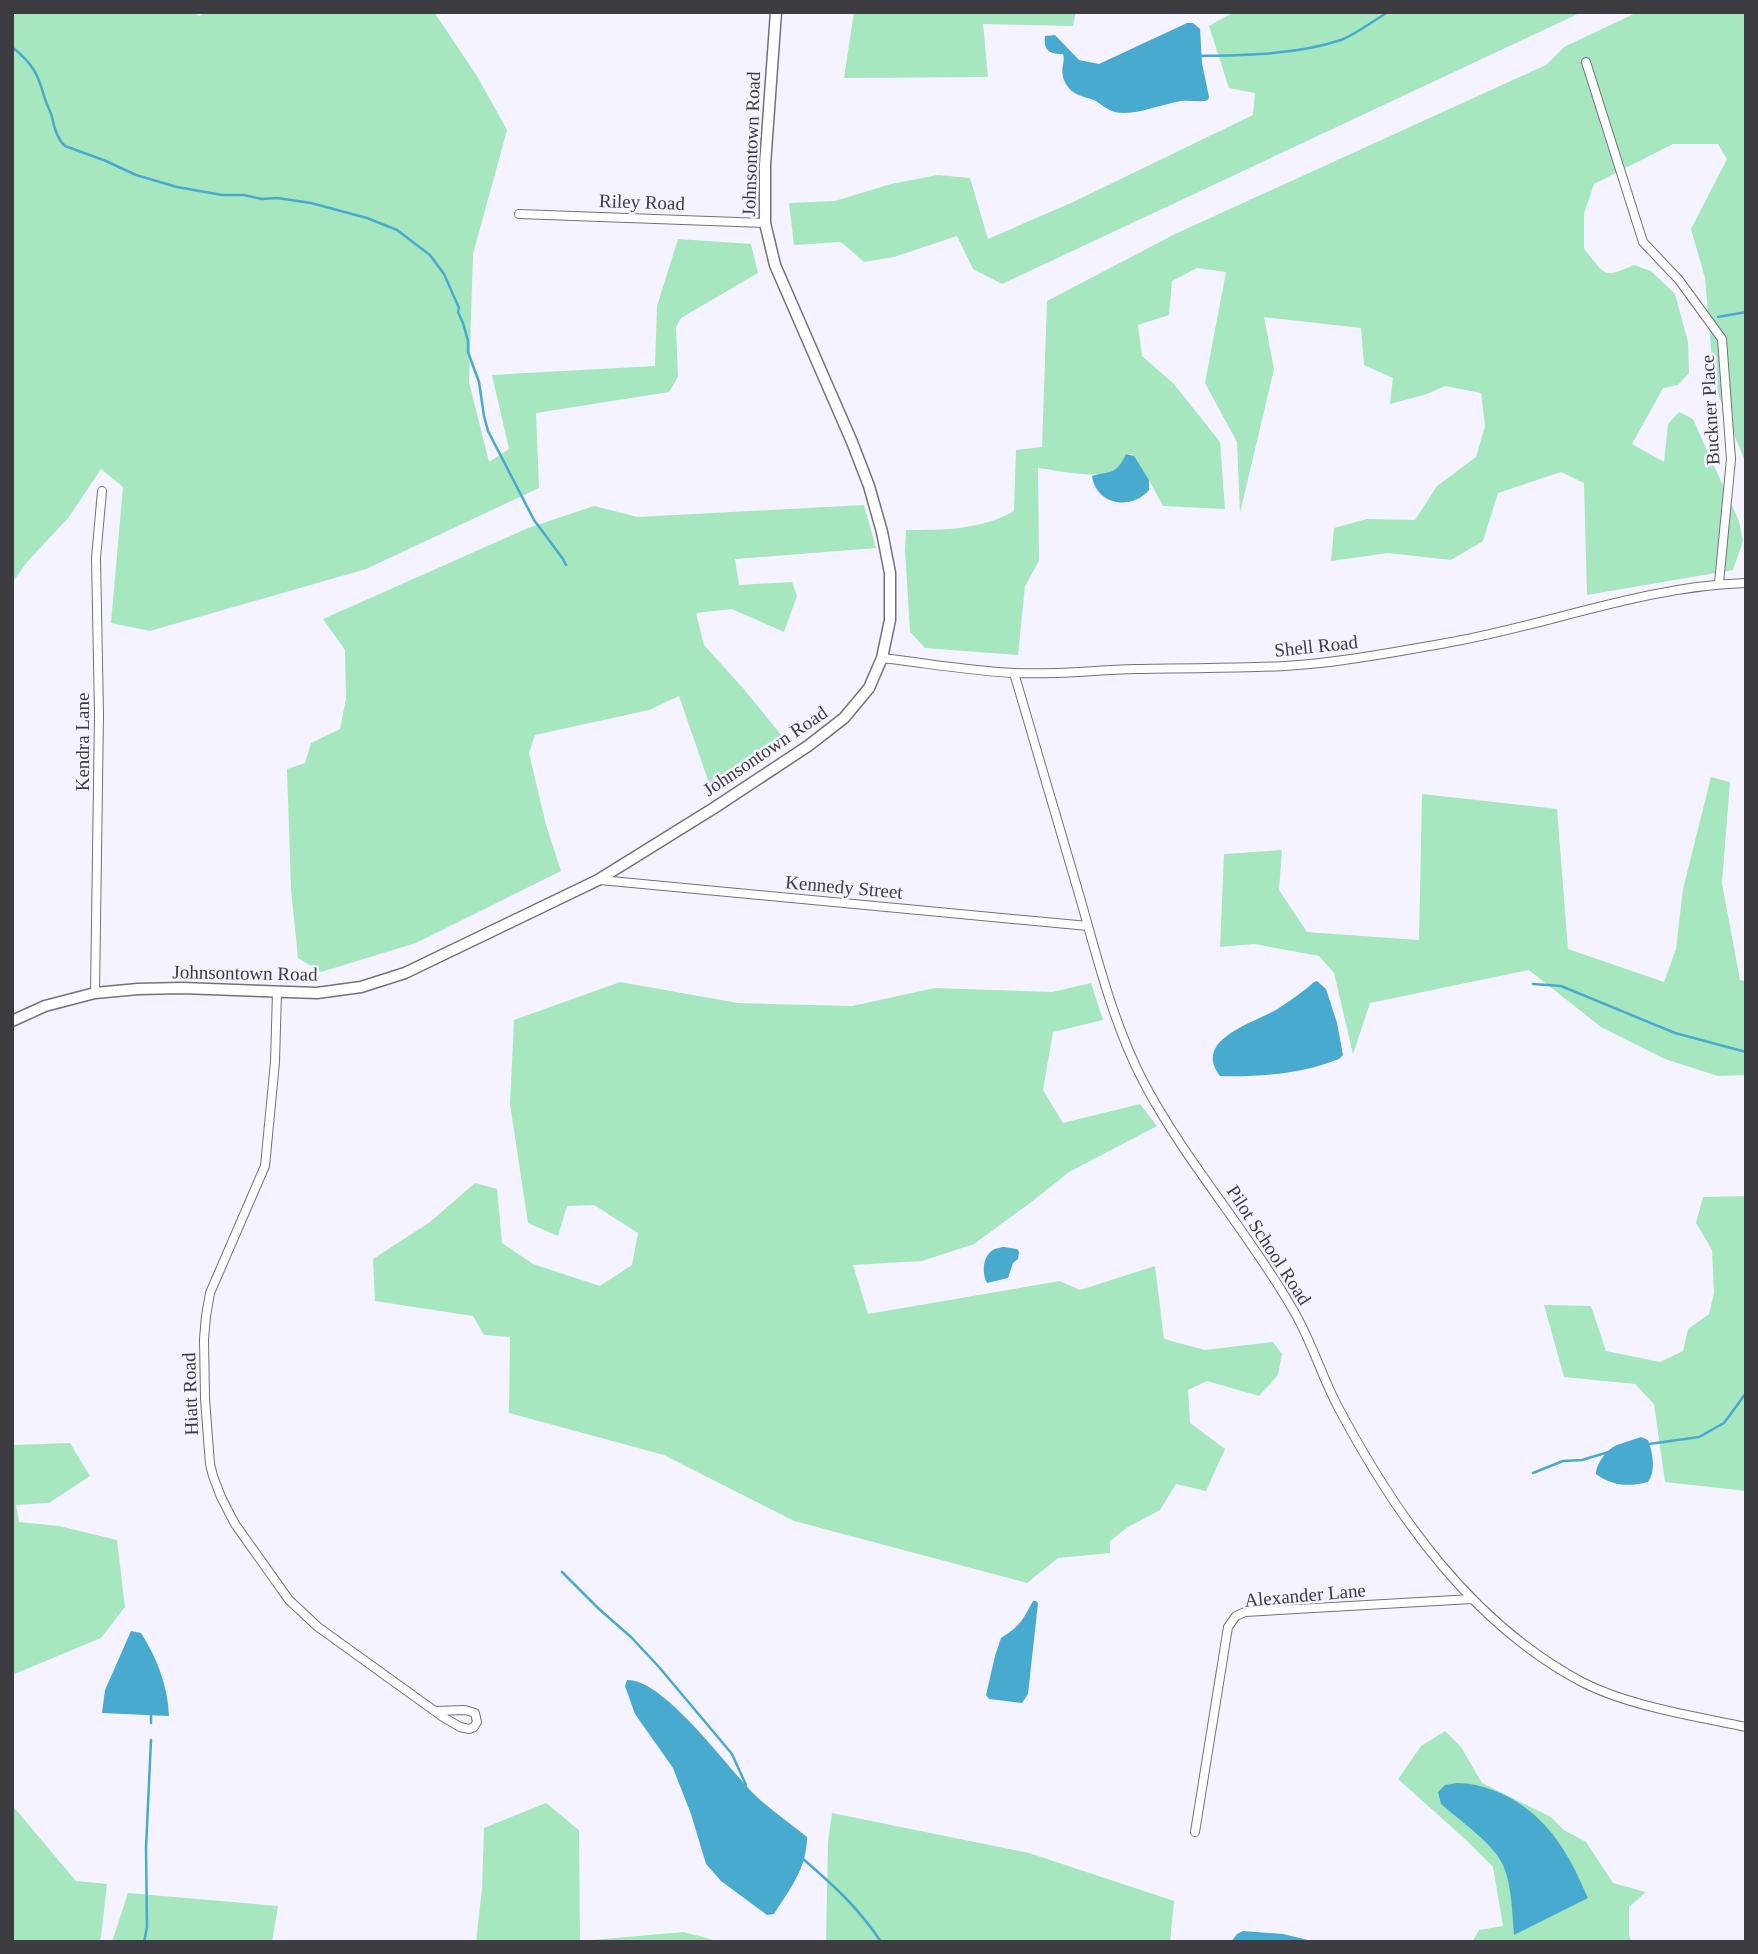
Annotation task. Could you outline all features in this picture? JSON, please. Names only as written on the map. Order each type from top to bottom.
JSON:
[{"type":"street","name":"Johnsontown Road","points":[[12,1021],[45,1006],[95,993],[183,988],[317,993],[361,987],[405,973],[598,880],[808,746],[844,718],[869,688],[882,658],[890,620],[890,573],[882,532],[869,486],[852,442],[775,265],[765,223],[765,165],[776,12]]},
{"type":"street","name":"Buckner Place","points":[[1586,62],[1643,242],[1679,279],[1722,339],[1731,458],[1719,583]]},
{"type":"street","name":"Riley Road","points":[[519,214],[765,223]]},
{"type":"street","name":"Kendra Lane","points":[[95,993],[99,715],[96,558],[102,491]]},
{"type":"street","name":"Shell Road","points":[[882,658],[1014,673],[1310,664],[1448,643],[1675,590],[1719,583],[1746,583]]},
{"type":"street","name":"Pilot School Road","points":[[1014,673],[1088,926],[1124,1035],[1142,1079],[1166,1121],[1272,1273],[1295,1312],[1336,1404],[1398,1508],[1434,1556],[1472,1599],[1540,1656],[1584,1683],[1627,1700],[1746,1727]]},
{"type":"street","name":"Kennedy Street","points":[[598,880],[1088,926]]},
{"type":"street","name":"Hiatt Road","points":[[277,992],[275,1062],[265,1166],[210,1293],[206,1316],[205,1399],[210,1464],[220,1497],[235,1524],[289,1600],[318,1627],[435,1712],[464,1728],[472,1728],[477,1722],[475,1713],[469,1710],[435,1712]]},
{"type":"street","name":"Alexander Lane","points":[[1195,1832],[1228,1627],[1236,1616],[1245,1612],[1472,1599]]},
{"type":"green space","points":[[12,12],[194,12],[199,16],[205,12],[434,12],[477,76],[507,130],[473,254],[469,382],[489,462],[509,449],[492,375],[655,366],[657,306],[678,239],[751,244],[758,273],[681,318],[676,327],[678,377],[669,392],[536,413],[539,488],[366,569],[150,631],[111,623],[123,487],[101,469],[69,517],[27,562],[12,583]]},
{"type":"green space","points":[[854,12],[1076,12],[1073,26],[983,24],[988,77],[844,78]]},
{"type":"green space","points":[[1234,12],[1582,12],[1002,284],[973,269],[957,236],[894,257],[864,262],[841,242],[794,245],[789,203],[835,201],[891,184],[938,175],[970,178],[988,239],[1073,202],[1253,115],[1255,93],[1229,88],[1209,26]]},
{"type":"green space","points":[[1638,12],[1746,12],[1746,464],[1714,384],[1705,278],[1691,229],[1727,159],[1718,144],[1673,144],[1594,184],[1584,214],[1584,249],[1601,269],[1609,273],[1634,265],[1651,271],[1675,294],[1688,342],[1689,373],[1678,385],[1663,388],[1632,444],[1664,462],[1668,424],[1679,412],[1693,419],[1739,521],[1743,541],[1733,570],[1587,595],[1584,483],[1561,472],[1498,493],[1483,541],[1451,560],[1388,553],[1331,561],[1334,528],[1367,519],[1415,520],[1437,486],[1476,457],[1485,426],[1481,393],[1445,386],[1390,404],[1393,378],[1364,365],[1361,328],[1264,317],[1274,369],[1240,513],[1237,442],[1205,383],[1226,272],[1197,268],[1172,281],[1169,315],[1138,325],[1142,356],[1174,384],[1220,442],[1225,509],[1163,506],[1132,454],[1126,454],[1117,469],[1102,474],[1079,474],[1038,468],[1039,561],[1025,586],[1018,655],[925,648],[910,632],[906,530],[975,525],[1014,511],[1016,450],[1042,447],[1047,301],[1175,234],[1546,65],[1564,47]]},
{"type":"green space","points":[[864,505],[876,548],[735,559],[739,585],[792,582],[797,596],[784,632],[732,609],[696,613],[704,645],[782,736],[710,786],[679,696],[649,710],[535,735],[529,753],[546,825],[561,871],[416,943],[321,972],[298,958],[291,889],[287,769],[305,763],[311,743],[340,729],[346,699],[345,650],[323,619],[528,528],[594,506],[638,517]]},
{"type":"green space","points":[[1711,777],[1730,782],[1722,883],[1740,980],[1746,981],[1746,1075],[1718,1076],[1665,1059],[1601,1027],[1529,970],[1370,1003],[1353,1054],[1334,973],[1319,956],[1254,944],[1220,947],[1224,854],[1282,850],[1279,890],[1307,932],[1419,940],[1422,794],[1557,809],[1568,949],[1664,982],[1676,949],[1683,889]]},
{"type":"green space","points":[[620,982],[738,1003],[852,1006],[935,988],[1052,992],[1091,983],[1103,1020],[1053,1032],[1043,1090],[1063,1123],[1140,1104],[1157,1126],[1069,1172],[974,1244],[922,1261],[853,1265],[868,1314],[1060,1281],[1080,1290],[1155,1266],[1164,1339],[1205,1350],[1273,1342],[1282,1354],[1278,1375],[1259,1396],[1207,1381],[1188,1390],[1190,1423],[1225,1449],[1206,1491],[1176,1484],[1160,1510],[1128,1527],[1110,1541],[1110,1553],[1058,1558],[1027,1583],[794,1521],[664,1455],[509,1413],[510,1337],[484,1335],[473,1316],[375,1301],[373,1259],[430,1222],[475,1183],[497,1189],[502,1243],[533,1264],[600,1286],[632,1265],[638,1233],[594,1205],[567,1206],[558,1236],[528,1223],[510,1104],[514,1020]]},
{"type":"green space","points":[[1746,1196],[1746,1491],[1665,1482],[1654,1404],[1635,1384],[1564,1377],[1544,1305],[1591,1306],[1606,1351],[1660,1362],[1683,1351],[1688,1329],[1709,1314],[1714,1293],[1712,1250],[1696,1223],[1703,1197]]},
{"type":"green space","points":[[12,1440],[14,1445],[70,1443],[90,1476],[49,1503],[16,1505],[19,1522],[59,1526],[117,1540],[125,1607],[101,1638],[12,1675]]},
{"type":"green space","points":[[1445,1731],[1461,1747],[1482,1783],[1551,1817],[1564,1830],[1586,1842],[1613,1883],[1646,1892],[1629,1907],[1629,1935],[1632,1942],[1472,1942],[1479,1930],[1503,1926],[1493,1867],[1398,1779],[1421,1746]]},
{"type":"green space","points":[[546,1803],[579,1830],[580,1941],[684,1932],[721,1942],[476,1942],[482,1889],[484,1828]]},
{"type":"green space","points":[[12,1805],[76,1881],[107,1884],[99,1942],[12,1942]]},
{"type":"green space","points":[[832,1813],[1029,1853],[1174,1901],[1170,1942],[826,1942],[828,1842]]},
{"type":"green space","points":[[128,1893],[278,1906],[272,1942],[112,1942]]},
{"type":"water","points":[[1187,23],[1193,23],[1200,29],[1208,100],[1181,101],[1137,112],[1112,111],[1072,91],[1066,84],[1062,71],[1063,54],[1051,52],[1045,45],[1045,36],[1055,35],[1079,60],[1099,64]]},
{"type":"water","points":[[1126,454],[1134,456],[1149,480],[1149,490],[1133,501],[1115,502],[1100,493],[1092,476],[1116,469]]},
{"type":"water","points":[[1317,981],[1326,989],[1337,1023],[1343,1055],[1339,1059],[1280,1073],[1220,1076],[1213,1063],[1214,1052],[1220,1042],[1230,1033],[1279,1008]]},
{"type":"water","points":[[1004,1247],[1017,1249],[1018,1259],[1013,1263],[1008,1278],[987,1283],[984,1275],[985,1261],[989,1253]]},
{"type":"water","points":[[1641,1437],[1648,1440],[1652,1456],[1653,1467],[1648,1482],[1621,1484],[1596,1474],[1606,1453],[1617,1445]]},
{"type":"water","points":[[1033,1601],[1038,1603],[1028,1694],[1022,1703],[989,1699],[986,1695],[1001,1638],[1020,1623]]},
{"type":"water","points":[[131,1631],[141,1633],[157,1662],[164,1683],[169,1716],[102,1713],[105,1690]]},
{"type":"water","points":[[627,1680],[642,1684],[677,1709],[757,1797],[807,1837],[801,1868],[774,1914],[767,1915],[721,1881],[706,1864],[673,1768],[635,1714],[625,1686]]},
{"type":"water","points":[[1457,1783],[1490,1789],[1520,1804],[1534,1815],[1557,1840],[1588,1898],[1514,1935],[1510,1890],[1498,1856],[1484,1840],[1441,1804],[1438,1792],[1445,1785]]},
{"type":"water","points":[[1243,1931],[1283,1934],[1316,1942],[1231,1942]]},
{"type":"waterway","points":[[1199,56],[1271,53],[1324,45],[1359,31],[1388,12]]},
{"type":"waterway","points":[[12,47],[36,74],[56,133],[65,146],[136,175],[177,187],[222,195],[311,203],[367,218],[397,230],[430,255],[444,274],[459,308],[468,341],[468,352],[479,382],[488,431],[534,520],[566,565]]},
{"type":"waterway","points":[[1718,317],[1746,312]]},
{"type":"waterway","points":[[1533,984],[1561,986],[1675,1033],[1746,1052]]},
{"type":"waterway","points":[[1649,1444],[1699,1437],[1724,1423],[1746,1393]]},
{"type":"waterway","points":[[1533,1473],[1563,1461],[1582,1460],[1612,1451]]},
{"type":"waterway","points":[[562,1572],[659,1667],[732,1754],[746,1785]]},
{"type":"waterway","points":[[151,1715],[151,1723]]},
{"type":"waterway","points":[[144,1942],[147,1927],[146,1848],[151,1740]]},
{"type":"waterway","points":[[802,1858],[854,1907],[881,1942]]}]
